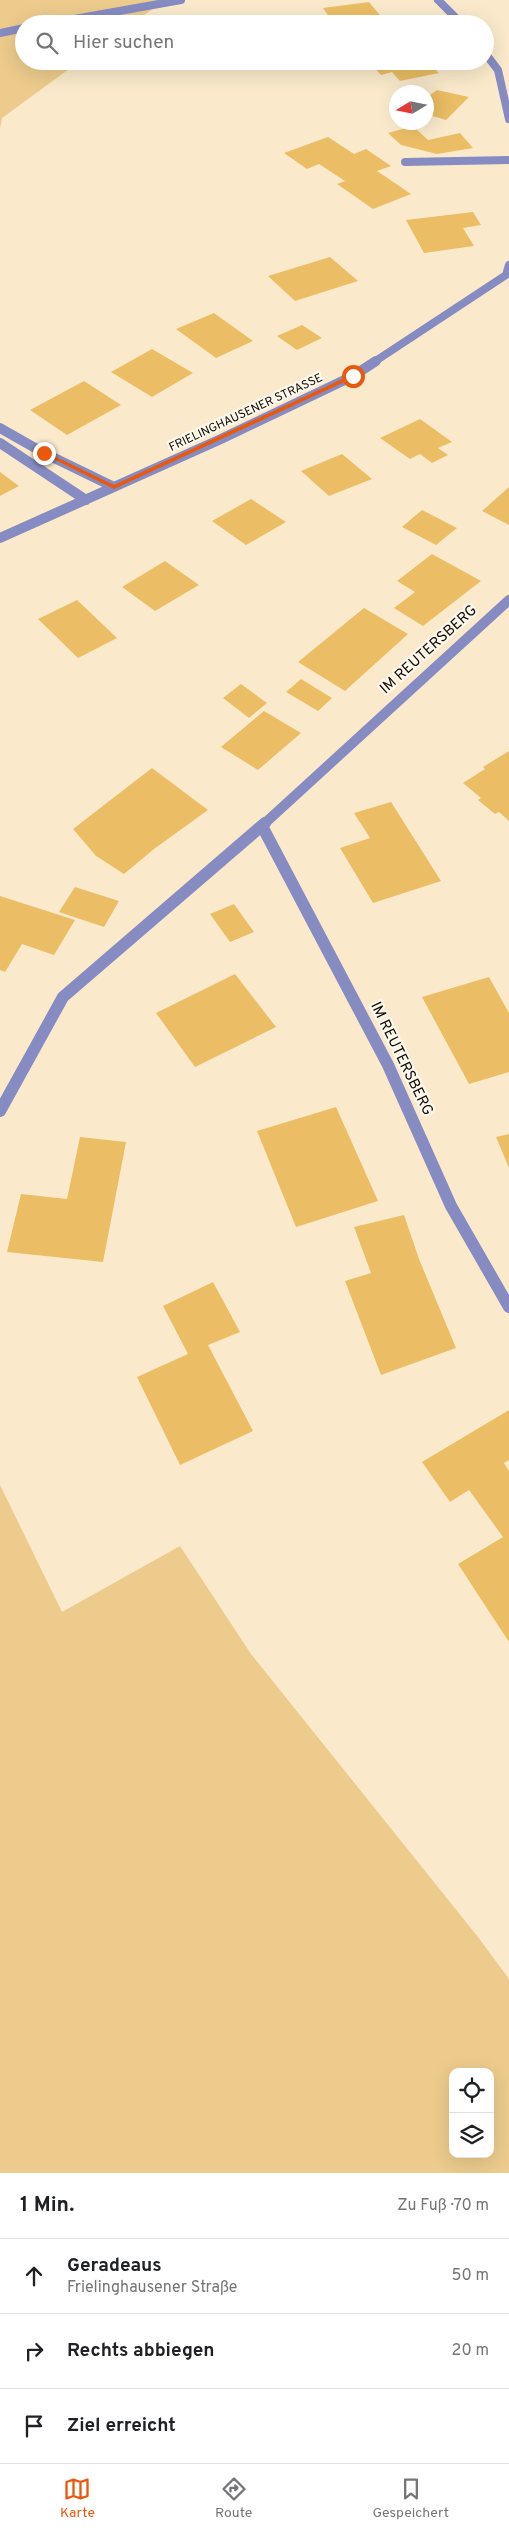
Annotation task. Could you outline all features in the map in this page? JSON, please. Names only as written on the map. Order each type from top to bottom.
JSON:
[{"type":"street","points":[[97,15],[181,0]]},
{"type":"street","points":[[438,0],[453,15]]},
{"type":"street","points":[[0,33],[15,30]]},
{"type":"street","points":[[494,65],[498,70],[509,119]]},
{"type":"street","points":[[404,162],[509,160]]},
{"type":"street","name":"FRIELINGHAUSENER STRASSE","points":[[0,538],[353,376],[507,275],[509,265]]},
{"type":"street","points":[[0,428],[44,453],[114,487]]},
{"type":"street","points":[[0,443],[86,500]]},
{"type":"street","name":"IM REUTERSBERG","points":[[0,1111],[63,998],[262,826],[509,600]]},
{"type":"street","name":"IM REUTERSBERG","points":[[262,826],[388,1065],[451,1206],[509,1307]]},
{"type":"shaded area","points":[[0,0],[161,0],[162,2],[144,15],[15,15],[15,70],[68,70],[2,118],[0,129]]},
{"type":"shaded area","points":[[0,1485],[62,1612],[180,1546],[251,1654],[478,1937],[509,1979],[509,2173],[0,2173]]},
{"type":"building","points":[[369,2],[380,15],[328,15],[323,8]]},
{"type":"building","points":[[376,70],[436,70],[439,73],[400,81],[392,72],[381,75]]},
{"type":"building","points":[[437,90],[469,97],[446,120],[434,116],[434,92]]},
{"type":"building","points":[[399,130],[417,130],[428,140],[460,133],[473,148],[437,154],[401,145],[388,133]]},
{"type":"building","points":[[328,137],[354,154],[366,149],[391,166],[377,171],[411,194],[373,209],[337,184],[345,181],[319,164],[307,169],[284,153]]},
{"type":"building","points":[[473,212],[481,225],[463,228],[474,246],[424,253],[406,220]]},
{"type":"building","points":[[330,257],[358,281],[295,301],[268,276]]},
{"type":"building","points":[[214,313],[253,341],[216,358],[176,329]]},
{"type":"building","points":[[302,325],[322,338],[297,350],[277,336]]},
{"type":"building","points":[[152,349],[193,373],[152,397],[111,372]]},
{"type":"building","points":[[84,381],[121,405],[67,435],[30,410]]},
{"type":"building","points":[[420,419],[452,442],[438,448],[448,455],[432,463],[420,454],[410,459],[380,438]]},
{"type":"building","points":[[342,454],[372,479],[329,496],[301,471]]},
{"type":"building","points":[[0,472],[19,486],[0,496]]},
{"type":"building","points":[[509,487],[509,525],[482,511]]},
{"type":"building","points":[[251,499],[286,522],[246,545],[212,521]]},
{"type":"building","points":[[422,510],[457,528],[436,545],[402,527]]},
{"type":"building","points":[[432,554],[481,581],[423,626],[394,608],[415,592],[397,581]]},
{"type":"building","points":[[165,561],[199,585],[155,611],[122,587]]},
{"type":"building","points":[[77,600],[117,638],[78,658],[38,619]]},
{"type":"building","points":[[364,608],[408,634],[345,691],[298,662]]},
{"type":"building","points":[[301,679],[332,698],[318,711],[286,692]]},
{"type":"building","points":[[241,684],[267,703],[249,718],[223,698]]},
{"type":"building","points":[[264,711],[301,733],[258,770],[221,747]]},
{"type":"building","points":[[509,751],[509,821],[499,812],[495,814],[478,800],[481,798],[463,783],[485,769],[483,767]]},
{"type":"building","points":[[152,768],[208,810],[154,849],[124,874],[96,856],[73,829]]},
{"type":"building","points":[[391,802],[441,881],[373,903],[340,848],[370,838],[354,813]]},
{"type":"building","points":[[75,887],[119,901],[104,927],[59,912]]},
{"type":"building","points":[[0,896],[75,920],[54,955],[22,944],[5,972],[0,970]]},
{"type":"building","points":[[234,904],[254,932],[230,942],[210,914]]},
{"type":"building","points":[[235,974],[276,1027],[195,1067],[156,1013]]},
{"type":"building","points":[[489,977],[509,1013],[509,1072],[469,1084],[422,997]]},
{"type":"building","points":[[336,1107],[378,1201],[296,1227],[257,1131]]},
{"type":"building","points":[[509,1134],[509,1168],[496,1137]]},
{"type":"building","points":[[80,1137],[126,1142],[103,1262],[7,1252],[21,1194],[67,1199]]},
{"type":"building","points":[[404,1215],[419,1259],[456,1348],[381,1375],[345,1281],[371,1273],[354,1227]]},
{"type":"building","points":[[213,1282],[240,1332],[208,1345],[253,1431],[180,1465],[137,1377],[188,1354],[163,1306]]},
{"type":"building","points":[[509,1410],[509,1460],[504,1463],[509,1471],[509,1642],[458,1564],[503,1537],[469,1490],[450,1502],[422,1462]]},
{"type":"route","points":[[44,453],[114,487],[221,439],[353,376]]}]
